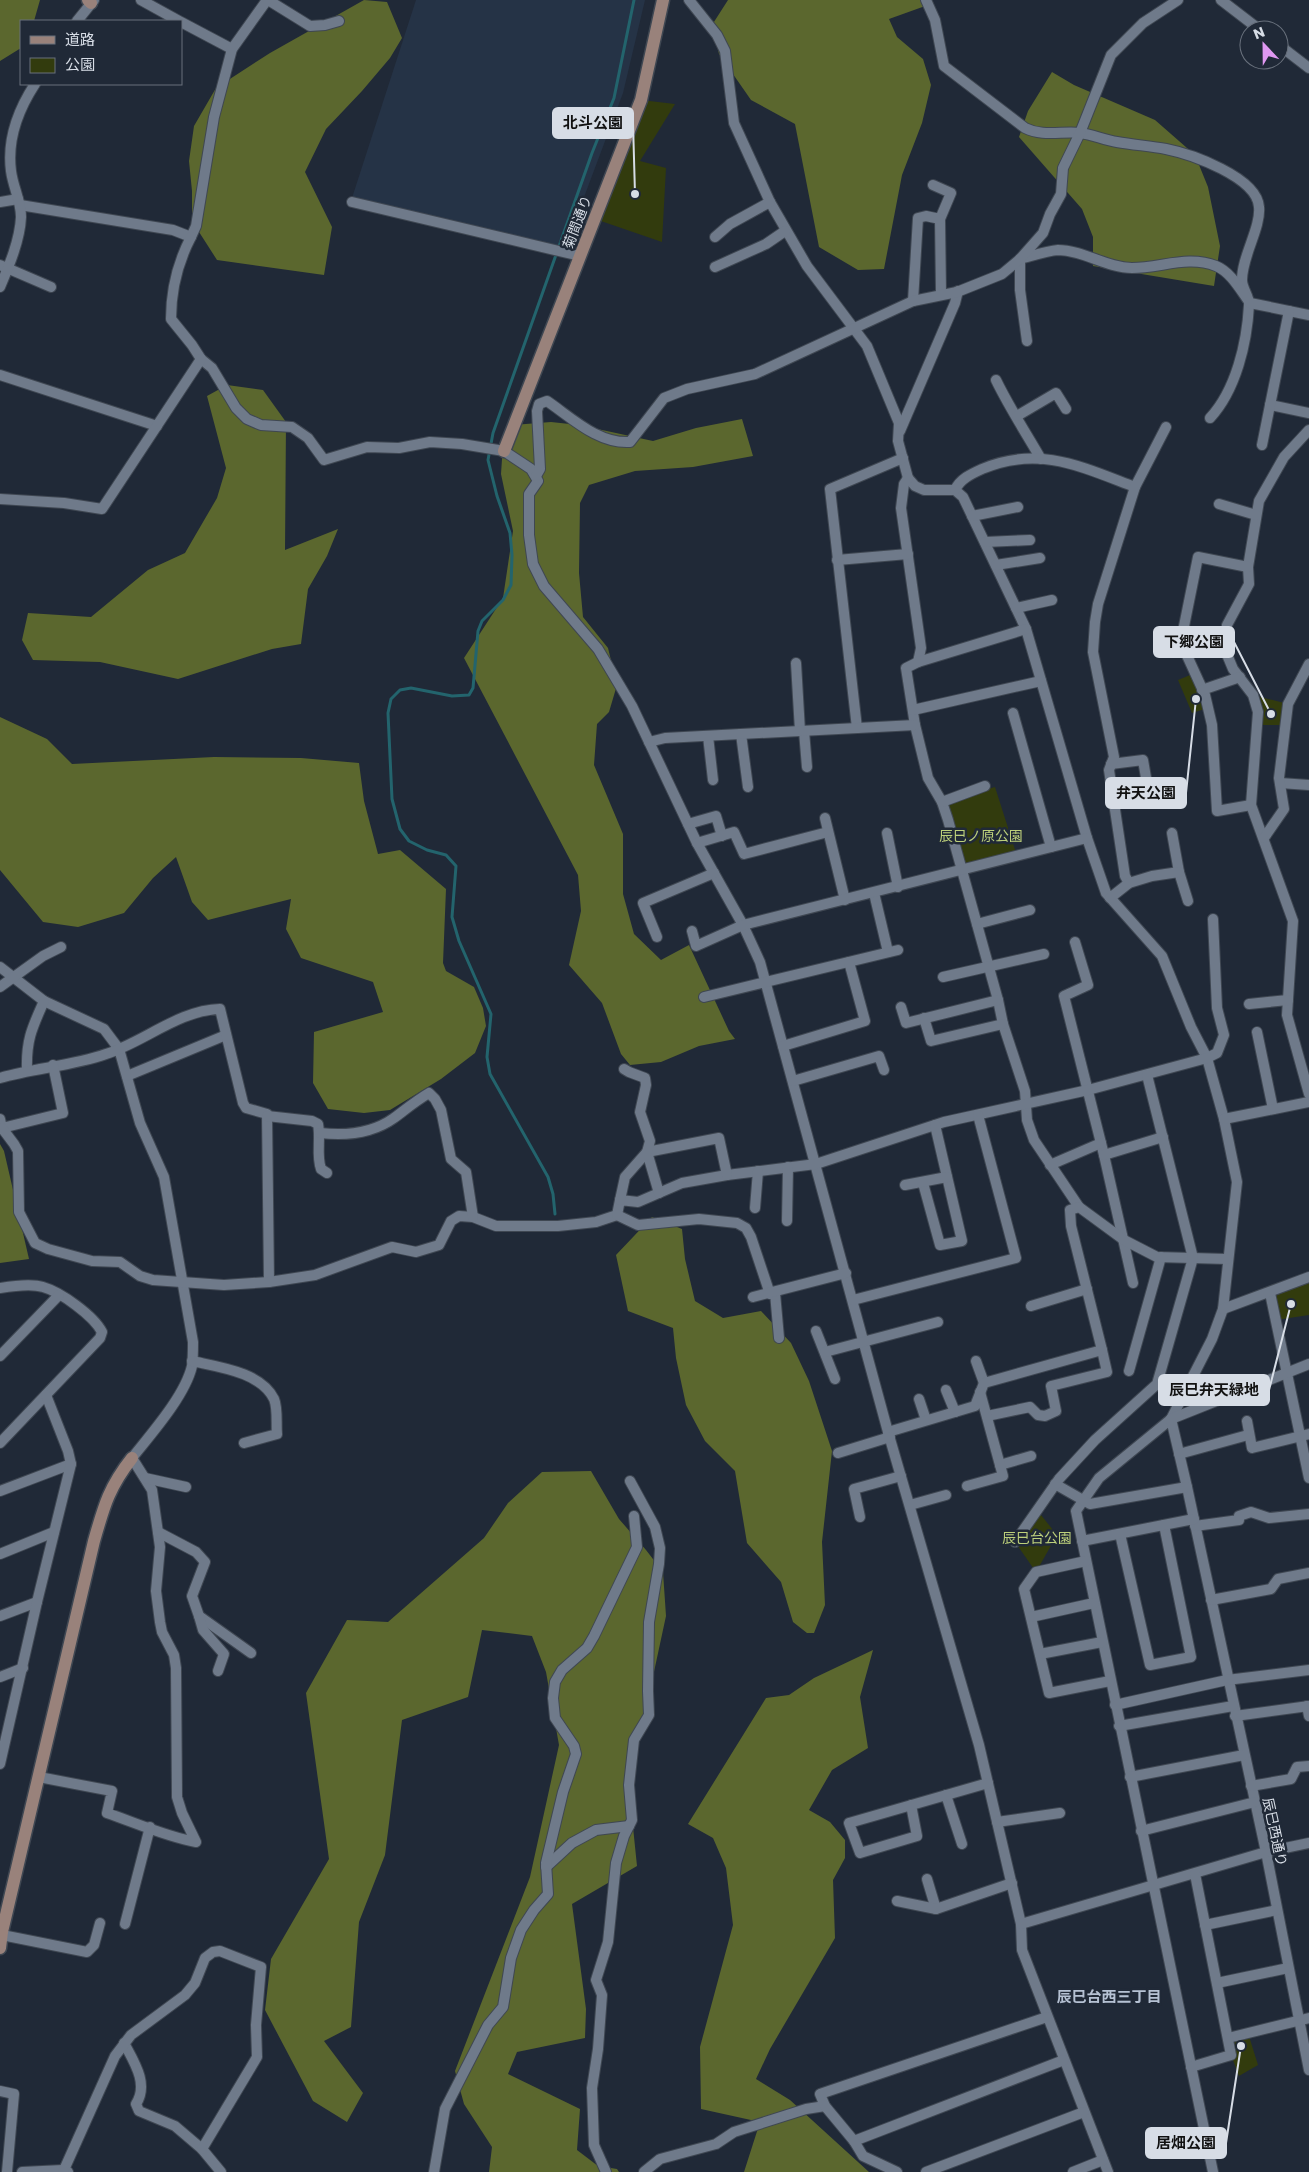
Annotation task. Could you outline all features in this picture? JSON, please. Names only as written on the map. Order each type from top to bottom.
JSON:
[{"type":"street","points":[[141,0],[176,20]]},
{"type":"street","points":[[339,21],[325,25],[310,26],[267,0],[232,49],[214,117],[196,226],[184,249],[173,288],[171,319],[192,345],[200,359],[212,368],[236,408],[247,419],[261,426],[292,427],[308,438],[324,460],[367,447],[399,448],[430,442],[462,444],[504,451],[531,469],[536,476],[538,481],[529,494],[528,511],[533,564],[544,586],[598,649],[632,706],[697,843],[744,925],[760,962],[889,1434],[979,1744],[1021,1924],[1022,1950],[1108,2172]]},
{"type":"street","name":"菊間通り","points":[[504,451],[642,100],[663,0]]},
{"type":"street","points":[[689,0],[717,34],[725,51],[734,123],[770,202],[785,231],[807,266],[867,346],[899,423],[899,434],[908,478],[915,486],[924,490],[955,490],[963,497],[996,564],[1026,628],[1106,893],[1162,956],[1191,1027],[1207,1058],[1224,1119],[1237,1182],[1223,1309],[1212,1339],[1171,1419]]},
{"type":"street","points":[[926,0],[935,20],[944,66],[1013,120],[1035,133],[1080,134],[1128,144],[1166,149],[1216,166],[1246,185],[1254,193],[1259,206],[1257,222],[1244,262],[1242,282],[1250,303],[1244,342],[1234,377],[1223,400],[1210,418]]},
{"type":"street","points":[[536,476],[540,469],[537,411],[539,404],[547,401],[600,437],[618,443],[630,442],[664,398],[687,389],[755,374],[913,301],[958,292],[1002,274],[1020,259],[1043,233],[1050,214],[1061,194],[1063,168],[1080,134],[1111,55],[1142,23],[1178,0]]},
{"type":"street","points":[[1221,0],[1247,20]]},
{"type":"street","points":[[78,20],[91,1]]},
{"type":"street","points":[[182,23],[232,49]]},
{"type":"street","points":[[1289,53],[1309,68]]},
{"type":"street","points":[[0,287],[4,266],[20,225],[19,202],[11,171],[13,135],[19,113],[34,85]]},
{"type":"street","points":[[933,185],[950,194],[940,219],[941,294]]},
{"type":"street","points":[[0,202],[19,202],[173,230],[191,237]]},
{"type":"street","points":[[352,202],[580,256]]},
{"type":"street","points":[[715,237],[730,224],[770,202]]},
{"type":"street","points":[[913,301],[918,218],[926,216],[940,219]]},
{"type":"street","points":[[715,267],[766,244],[785,231]]},
{"type":"street","points":[[1020,259],[1058,250],[1113,266],[1133,268],[1181,261],[1206,264],[1217,267],[1228,275],[1250,303],[1309,315]]},
{"type":"street","points":[[1020,259],[1020,290],[1027,342]]},
{"type":"street","points":[[4,266],[51,287]]},
{"type":"street","points":[[899,434],[958,292]]},
{"type":"street","points":[[1262,445],[1289,311]]},
{"type":"street","points":[[0,499],[64,503],[102,509],[200,359]]},
{"type":"street","points":[[0,375],[156,426]]},
{"type":"street","points":[[996,380],[1041,459]]},
{"type":"street","points":[[1017,416],[1056,393],[1066,409]]},
{"type":"street","points":[[1270,405],[1309,413]]},
{"type":"street","points":[[1129,883],[1125,876],[1109,770],[1114,757],[1093,652],[1094,637],[1098,604],[1135,488],[1166,427]]},
{"type":"street","points":[[1309,430],[1284,457],[1259,500],[1248,567],[1249,584],[1227,625],[1226,638],[1228,657],[1253,695],[1258,712],[1251,805],[1293,921],[1287,1015],[1309,1094]]},
{"type":"street","points":[[856,728],[830,488],[903,458]]},
{"type":"street","points":[[955,490],[968,475],[994,464],[1012,460],[1041,459],[1070,463],[1135,488]]},
{"type":"street","points":[[908,478],[904,484],[901,508],[921,648],[918,662]]},
{"type":"street","points":[[1219,504],[1256,515]]},
{"type":"street","points":[[972,516],[1018,507]]},
{"type":"street","points":[[985,542],[1030,540]]},
{"type":"street","points":[[837,560],[908,554]]},
{"type":"street","points":[[1248,567],[1198,557],[1182,636],[1184,649],[1202,690],[1212,725],[1217,810],[1251,805]]},
{"type":"street","points":[[996,564],[1040,558]]},
{"type":"street","points":[[1016,608],[1052,600]]},
{"type":"street","points":[[1026,628],[918,662],[906,668],[915,725],[928,778],[942,802],[989,967],[1003,1024],[1026,1091],[1027,1120],[1034,1140],[1078,1207],[1124,1240],[1156,1257],[1228,1259]]},
{"type":"street","points":[[796,663],[807,767]]},
{"type":"street","points":[[1264,838],[1284,809],[1279,778],[1288,704],[1309,664]]},
{"type":"street","points":[[1202,690],[1240,677]]},
{"type":"street","points":[[913,710],[1041,681]]},
{"type":"street","points":[[1013,712],[1051,847]]},
{"type":"street","points":[[649,742],[666,738],[915,725]]},
{"type":"street","points":[[741,734],[748,786]]},
{"type":"street","points":[[708,736],[713,780]]},
{"type":"street","points":[[1111,764],[1142,760],[1150,801]]},
{"type":"street","points":[[1280,783],[1309,785]]},
{"type":"street","points":[[942,802],[985,786]]},
{"type":"street","points":[[688,824],[716,816],[722,836]]},
{"type":"street","points":[[824,818],[845,900]]},
{"type":"street","points":[[697,843],[734,832],[744,854],[828,832]]},
{"type":"street","points":[[887,833],[898,887]]},
{"type":"street","points":[[1172,833],[1179,872],[1188,901]]},
{"type":"street","points":[[692,931],[696,946],[744,925],[1088,838]]},
{"type":"street","points":[[1110,898],[1129,883],[1152,876],[1179,872]]},
{"type":"street","points":[[657,937],[643,903],[714,873]]},
{"type":"street","points":[[704,997],[766,984],[893,951],[874,893]]},
{"type":"street","points":[[977,924],[1030,910]]},
{"type":"street","points":[[620,1200],[638,1202],[682,1183],[727,1175],[816,1164],[934,1125],[1088,1090],[1207,1058],[1217,1053],[1224,1035],[1217,1008],[1213,919]]},
{"type":"street","points":[[1075,942],[1088,985],[1064,996],[1104,1155],[1133,1283]]},
{"type":"street","points":[[0,987],[43,956],[61,947]]},
{"type":"street","points":[[943,977],[1044,954]]},
{"type":"street","points":[[783,1046],[865,1021],[849,962]]},
{"type":"street","points":[[0,967],[44,1001],[104,1029],[120,1049],[140,1123],[164,1177],[193,1342],[192,1361],[184,1384],[164,1417],[112,1485],[105,1503],[38,1777],[0,1948]]},
{"type":"street","points":[[901,1007],[906,1023],[998,1000]]},
{"type":"street","points":[[1249,1004],[1288,1000]]},
{"type":"street","points":[[27,1070],[26,1049],[30,1031],[44,1001]]},
{"type":"street","points":[[0,1078],[27,1070],[104,1055],[180,1019],[210,1009],[220,1009],[243,1103],[246,1108],[262,1111],[267,1116],[312,1121],[318,1124],[320,1133],[318,1161],[321,1170],[327,1173]]},
{"type":"street","points":[[924,1018],[931,1041],[1003,1024]]},
{"type":"street","points":[[1257,1032],[1273,1109]]},
{"type":"street","points":[[127,1076],[226,1035]]},
{"type":"street","points":[[793,1081],[879,1056],[884,1070]]},
{"type":"street","points":[[54,1065],[63,1113],[1,1124],[18,1152],[19,1212],[35,1243],[48,1249],[92,1261],[120,1262],[140,1276],[153,1280],[224,1285],[269,1282],[315,1275],[392,1248],[416,1252],[432,1248],[439,1245],[451,1221],[459,1216],[473,1217],[496,1226],[549,1226],[596,1222],[617,1216],[638,1225],[698,1219],[737,1223],[746,1228],[751,1237],[773,1294],[779,1338]]},
{"type":"street","points":[[617,1216],[624,1177],[647,1152],[650,1141],[640,1112],[646,1085],[645,1078],[624,1069]]},
{"type":"street","points":[[1015,1542],[1055,1484],[1095,1440],[1157,1384],[1193,1258],[1147,1075]]},
{"type":"street","points":[[320,1133],[342,1134],[370,1130],[394,1118],[430,1093],[436,1099],[441,1110],[451,1159],[466,1172],[473,1217]]},
{"type":"street","points":[[1224,1119],[1309,1102]]},
{"type":"street","points":[[853,1300],[1016,1258],[978,1115]]},
{"type":"street","points":[[267,1116],[269,1282]]},
{"type":"street","points":[[923,1183],[940,1245],[962,1241],[934,1125]]},
{"type":"street","points":[[1104,1155],[1163,1137]]},
{"type":"street","points":[[647,1152],[719,1138],[727,1175]]},
{"type":"street","points":[[1050,1165],[1101,1144]]},
{"type":"street","points":[[647,1152],[660,1192]]},
{"type":"street","points":[[787,1222],[788,1167]]},
{"type":"street","points":[[755,1208],[758,1171]]},
{"type":"street","points":[[904,1185],[923,1183],[947,1177]]},
{"type":"street","points":[[987,1416],[1030,1407],[1038,1415],[1046,1416],[1056,1411],[1052,1386],[1107,1372],[1071,1226],[1070,1210],[1078,1207]]},
{"type":"street","points":[[1129,1371],[1161,1257]]},
{"type":"street","points":[[753,1297],[773,1294],[846,1274]]},
{"type":"street","points":[[1223,1309],[1309,1277]]},
{"type":"street","points":[[0,1288],[43,1286],[84,1310],[99,1325],[102,1332],[100,1338],[0,1443]]},
{"type":"street","points":[[1031,1306],[1087,1289]]},
{"type":"street","points":[[1270,1293],[1287,1373],[1305,1435],[1309,1478]]},
{"type":"street","points":[[0,1356],[59,1295]]},
{"type":"street","points":[[826,1352],[938,1322]]},
{"type":"street","points":[[816,1331],[826,1352],[835,1379]]},
{"type":"street","points":[[982,1387],[1102,1350]]},
{"type":"street","points":[[192,1361],[226,1369],[252,1379],[265,1386],[275,1401],[277,1434],[244,1444]]},
{"type":"street","points":[[967,1486],[1003,1476],[987,1416],[976,1361]]},
{"type":"street","points":[[1213,2172],[1119,1726],[1076,1511],[1099,1478],[1171,1419],[1309,1364]]},
{"type":"street","points":[[838,1453],[926,1420],[975,1406],[982,1387]]},
{"type":"street","points":[[946,1390],[955,1412]]},
{"type":"street","points":[[0,1764],[3,1740],[23,1668],[71,1464],[68,1451],[46,1395]]},
{"type":"street","points":[[919,1399],[926,1420]]},
{"type":"street","name":"辰巳西通り","points":[[1171,1419],[1266,1852],[1309,2070]]},
{"type":"street","points":[[1247,1421],[1248,1435],[1252,1448],[1305,1435]]},
{"type":"street","points":[[1179,1454],[1248,1435]]},
{"type":"street","points":[[1000,1465],[1031,1456]]},
{"type":"street","points":[[38,1777],[112,1791],[107,1813],[150,1827],[171,1837],[196,1842],[182,1813],[177,1797],[176,1668],[174,1655],[162,1632],[160,1622],[156,1591],[160,1560],[152,1490],[132,1458]]},
{"type":"street","points":[[0,1492],[71,1464]]},
{"type":"street","points":[[860,1517],[854,1489],[901,1476]]},
{"type":"street","points":[[145,1478],[186,1487]]},
{"type":"street","points":[[606,2172],[594,2145],[592,2088],[598,2049],[602,1995],[596,1980],[608,1942],[616,1863],[632,1820],[629,1785],[634,1740],[649,1715],[649,1622],[660,1548],[655,1527],[630,1481]]},
{"type":"street","points":[[1055,1484],[1083,1502],[1090,1504],[1187,1487]]},
{"type":"street","points":[[910,1505],[946,1495]]},
{"type":"street","points":[[1082,1542],[1164,1525],[1239,1520],[1239,1516],[1251,1512],[1269,1518],[1309,1514]]},
{"type":"street","points":[[434,2172],[445,2109],[488,2025],[503,2007],[511,1958],[521,1930],[534,1910],[548,1894],[546,1867],[563,1792],[576,1754],[574,1746],[555,1718],[553,1698],[555,1682],[562,1670],[587,1648],[637,1547],[634,1516]]},
{"type":"street","points":[[1120,1534],[1150,1665],[1191,1657],[1164,1525]]},
{"type":"street","points":[[0,1554],[54,1532]]},
{"type":"street","points":[[158,1532],[196,1552],[205,1562],[192,1596],[203,1630],[224,1654],[218,1671]]},
{"type":"street","points":[[1086,1561],[1036,1572],[1024,1589],[1049,1693],[1110,1681]]},
{"type":"street","points":[[1211,1600],[1270,1589],[1278,1579],[1309,1573]]},
{"type":"street","points":[[0,1616],[37,1602]]},
{"type":"street","points":[[1031,1617],[1094,1603]]},
{"type":"street","points":[[199,1616],[251,1653]]},
{"type":"street","points":[[1040,1654],[1102,1642]]},
{"type":"street","points":[[0,1677],[23,1668]]},
{"type":"street","points":[[1115,1705],[1227,1680],[1309,1670]]},
{"type":"street","points":[[1119,1726],[1234,1711],[1308,1709]]},
{"type":"street","points":[[1130,1776],[1244,1755]]},
{"type":"street","points":[[1251,1786],[1291,1779],[1297,1767],[1309,1766]]},
{"type":"street","points":[[911,1805],[917,1836],[860,1853],[849,1823],[911,1805],[988,1783]]},
{"type":"street","points":[[946,1795],[962,1844]]},
{"type":"street","points":[[1141,1831],[1254,1802]]},
{"type":"street","points":[[998,1822],[1060,1813]]},
{"type":"street","points":[[546,1867],[572,1843],[596,1830],[629,1826]]},
{"type":"street","points":[[125,1924],[150,1827]]},
{"type":"street","points":[[1021,1924],[1266,1852],[1309,1843]]},
{"type":"street","points":[[1191,2067],[1231,2055],[1195,1874]]},
{"type":"street","points":[[926,1879],[936,1909]]},
{"type":"street","points":[[896,1902],[936,1909],[1012,1883]]},
{"type":"street","points":[[1205,1925],[1277,1910]]},
{"type":"street","points":[[2,1935],[87,1952],[94,1945],[100,1923]]},
{"type":"street","points":[[22,2172],[64,2171],[115,2056],[124,2043],[131,2035],[185,1995],[195,1983],[205,1958],[213,1952],[220,1951],[261,1967],[256,2025],[257,2057],[202,2149]]},
{"type":"street","points":[[1217,1982],[1288,1968]]},
{"type":"street","points":[[897,2172],[863,2156],[854,2141],[825,2106],[820,2094],[1047,2017]]},
{"type":"street","points":[[1228,2038],[1309,2018]]},
{"type":"street","points":[[124,2043],[141,2080],[140,2097],[136,2104],[139,2111],[176,2126],[202,2149],[221,2172]]},
{"type":"street","points":[[854,2141],[1064,2060]]},
{"type":"street","points":[[0,2091],[14,2094],[7,2172]]},
{"type":"street","points":[[644,2172],[660,2159],[716,2144],[734,2132],[797,2112],[825,2106]]},
{"type":"street","points":[[926,2172],[1084,2112]]},
{"type":"street","points":[[1073,2172],[1104,2160]]},
{"type":"shaded area","points":[[416,0],[645,0],[623,93],[565,248],[352,198]]},
{"type":"green space","points":[[0,0],[40,0],[34,20],[20,20],[20,49],[0,61]]},
{"type":"green space","points":[[364,0],[387,2],[402,38],[390,58],[326,129],[305,172],[332,227],[324,275],[217,260],[192,221],[189,161],[194,126],[216,88],[270,53]]},
{"type":"green space","points":[[728,0],[927,0],[928,5],[889,19],[897,37],[923,59],[931,85],[922,123],[902,175],[884,269],[858,270],[819,247],[795,124],[751,100],[719,54],[712,25]]},
{"type":"green space","points":[[1052,72],[1074,85],[1155,120],[1195,155],[1208,187],[1220,246],[1214,286],[1093,266],[1093,237],[1082,209],[1019,137],[1028,111]]},
{"type":"green space","points":[[641,100],[675,104],[640,161],[666,168],[662,242],[595,219]]},
{"type":"green space","points":[[227,385],[263,390],[286,422],[285,550],[338,529],[327,556],[308,589],[301,644],[272,649],[178,679],[100,662],[33,660],[22,640],[28,613],[91,617],[148,570],[185,553],[217,498],[226,468],[207,396]]},
{"type":"green space","points":[[742,419],[753,456],[693,467],[635,471],[589,485],[580,503],[579,573],[583,617],[608,648],[617,685],[609,712],[597,724],[594,765],[623,834],[623,894],[634,934],[661,960],[689,945],[729,1031],[735,1039],[699,1046],[661,1062],[630,1065],[621,1054],[602,1003],[569,965],[581,911],[578,875],[464,658],[503,598],[513,531],[501,474],[503,444],[513,425],[551,422],[579,425],[653,441],[696,428]]},
{"type":"green space","points":[[1195,673],[1208,708],[1192,713],[1178,680]]},
{"type":"green space","points":[[1253,695],[1288,704],[1285,725],[1257,725]]},
{"type":"green space","points":[[0,717],[47,739],[72,764],[214,757],[301,758],[359,763],[364,801],[378,854],[400,850],[446,889],[443,963],[446,971],[474,987],[483,1008],[486,1026],[475,1053],[441,1079],[390,1110],[364,1113],[328,1109],[313,1083],[314,1032],[383,1012],[373,982],[301,958],[286,929],[291,899],[208,920],[192,902],[176,857],[153,878],[124,913],[78,927],[43,922],[0,870]]},
{"type":"green space","name":"辰巳ノ原公園","points":[[995,787],[1017,856],[961,871],[942,802]]},
{"type":"green space","points":[[0,1144],[4,1151],[29,1259],[0,1263]]},
{"type":"green space","points":[[652,1217],[682,1229],[685,1259],[695,1301],[723,1318],[761,1311],[791,1343],[809,1381],[832,1451],[822,1542],[825,1605],[814,1633],[807,1633],[793,1622],[781,1582],[747,1543],[735,1471],[705,1441],[686,1405],[676,1358],[673,1328],[628,1311],[616,1255]]},
{"type":"green space","points":[[1307,1278],[1309,1283],[1309,1315],[1276,1320],[1270,1293]]},
{"type":"green space","points":[[591,1471],[619,1519],[663,1572],[666,1616],[629,1788],[637,1866],[572,1904],[586,2009],[585,2038],[517,2052],[508,2074],[580,2109],[577,2150],[598,2166],[617,2169],[619,2172],[489,2172],[492,2147],[464,2104],[455,2071],[530,1877],[559,1745],[546,1672],[532,1636],[482,1630],[468,1697],[402,1720],[385,1855],[359,1922],[351,2027],[324,2041],[363,2093],[347,2122],[313,2101],[265,2010],[271,1959],[329,1859],[306,1693],[347,1620],[388,1622],[484,1538],[508,1503],[542,1472]]},
{"type":"green space","name":"辰巳台公園","points":[[1037,1510],[1057,1535],[1036,1572],[1015,1542]]},
{"type":"green space","points":[[873,1650],[860,1697],[868,1748],[832,1770],[809,1810],[830,1822],[845,1840],[845,1858],[833,1880],[835,1938],[770,2049],[756,2079],[790,2100],[869,2172],[744,2172],[760,2122],[701,2109],[700,2047],[733,1925],[726,1868],[713,1838],[688,1824],[766,1698],[789,1695],[814,1678]]},
{"type":"green space","points":[[1248,2033],[1258,2065],[1239,2076],[1231,2055],[1228,2038]]},
{"type":"waterway","points":[[555,1214],[553,1194],[548,1177],[490,1074],[487,1057],[491,1014],[459,941],[452,917],[456,866],[446,855],[427,850],[409,841],[400,829],[392,799],[388,713],[391,699],[400,690],[411,688],[452,696],[469,695],[473,688],[478,631],[482,621],[503,600],[511,585],[512,555],[510,533],[497,496],[488,460],[493,433],[592,153],[614,98],[634,0]]},
{"type":"place","name":"北斗公園","points":[[635,194]]},
{"type":"place","name":"弁天公園","points":[[1196,699]]},
{"type":"place","name":"下郷公園","points":[[1271,714]]},
{"type":"place","name":"辰巳弁天緑地","points":[[1291,1304]]},
{"type":"place","name":"居畑公園","points":[[1241,2046]]},
{"type":"district","name":"辰巳台西三丁目","points":[[1109,1997]]}]
